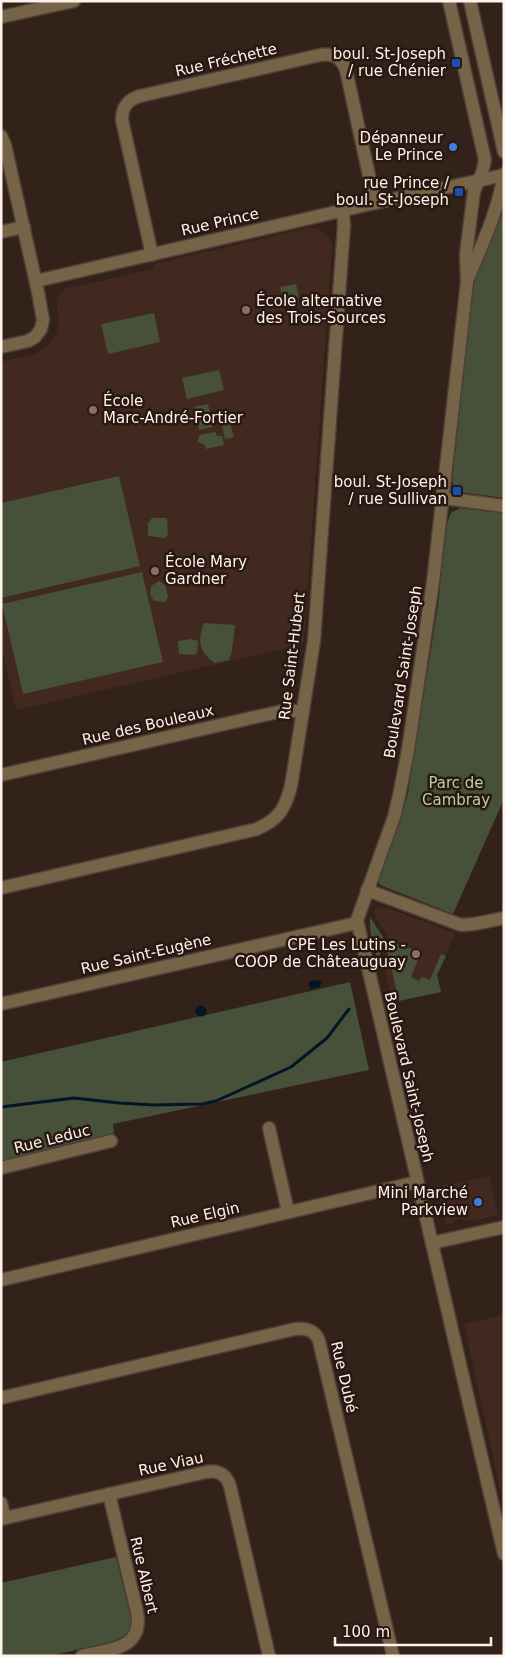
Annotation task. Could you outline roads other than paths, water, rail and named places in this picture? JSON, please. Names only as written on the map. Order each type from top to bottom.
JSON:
[{"type":"street","points":[[1,18],[74,1]]},
{"type":"street","name":"Boulevard Saint-Joseph","points":[[449,1],[485,160],[474,192],[467,244],[467,282],[443,498],[428,622],[404,776],[394,817],[358,913],[357,923],[504,1554]]},
{"type":"street","points":[[470,1],[504,152]]},
{"type":"street","name":"Rue Fréchette","points":[[152,255],[122,120],[123,110],[127,102],[150,94],[320,55],[331,54],[336,56],[340,59],[346,70],[375,203]]},
{"type":"street","points":[[1,136],[6,145],[42,315],[41,329],[32,339],[1,347]]},
{"type":"street","name":"Boulevard Saint-Joseph","points":[[467,282],[491,224],[504,175]]},
{"type":"street","name":"Rue Prince","points":[[36,281],[504,175]]},
{"type":"street","name":"Rue Saint-Hubert","points":[[1,888],[250,831],[271,822],[281,812],[290,792],[314,635],[344,226],[343,210]]},
{"type":"street","points":[[1,232],[24,227]]},
{"type":"street","points":[[443,498],[504,506]]},
{"type":"street","name":"Rue des Bouleaux","points":[[1,775],[279,712],[303,710]]},
{"type":"street","points":[[367,890],[461,925],[504,918]]},
{"type":"street","name":"Rue Saint-Eugène","points":[[1,1004],[357,923]]},
{"type":"street","points":[[269,1128],[288,1212]]},
{"type":"street","name":"Rue Leduc","points":[[1,1168],[111,1141]]},
{"type":"street","name":"Rue Elgin","points":[[1,1280],[417,1182]]},
{"type":"street","points":[[432,1243],[504,1227]]},
{"type":"street","name":"Rue Dubé","points":[[1,1398],[295,1328],[311,1331],[315,1334],[318,1341],[393,1656]]},
{"type":"street","name":"Rue Viau","points":[[3,1519],[210,1471],[218,1472],[224,1476],[230,1486],[269,1656]]},
{"type":"street","name":"Rue Albert","points":[[82,1656],[123,1646],[131,1641],[138,1629],[137,1612],[109,1494]]},
{"type":"street","points":[[1,1503],[3,1519]]},
{"type":"water","points":[[311,981],[322,981],[320,987],[311,989],[308,984]]},
{"type":"water","points":[[201,1005],[207,1011],[201,1017],[195,1011]]},
{"type":"waterway","points":[[1,1107],[74,1098],[154,1105],[202,1104],[216,1101],[291,1067],[327,1038],[349,1009]]},
{"type":"place","name":"boul. St-Joseph / rue Chénier","points":[[456,63]]},
{"type":"place","name":"Dépanneur Le Prince","points":[[453,147]]},
{"type":"place","name":"rue Prince / boul. St-Joseph","points":[[459,192]]},
{"type":"place","name":"École alternative des Trois-Sources","points":[[246,310]]},
{"type":"place","name":"École Marc-André-Fortier","points":[[93,410]]},
{"type":"place","name":"boul. St-Joseph / rue Sullivan","points":[[457,491]]},
{"type":"place","name":"École Mary Gardner","points":[[155,571]]},
{"type":"place","name":"CPE Les Lutins - COOP de Châteauguay","points":[[416,954]]},
{"type":"place","name":"Mini Marché Parkview","points":[[478,1202]]},
{"type":"park label","name":"Parc de Cambray","points":[[456,792]]}]
